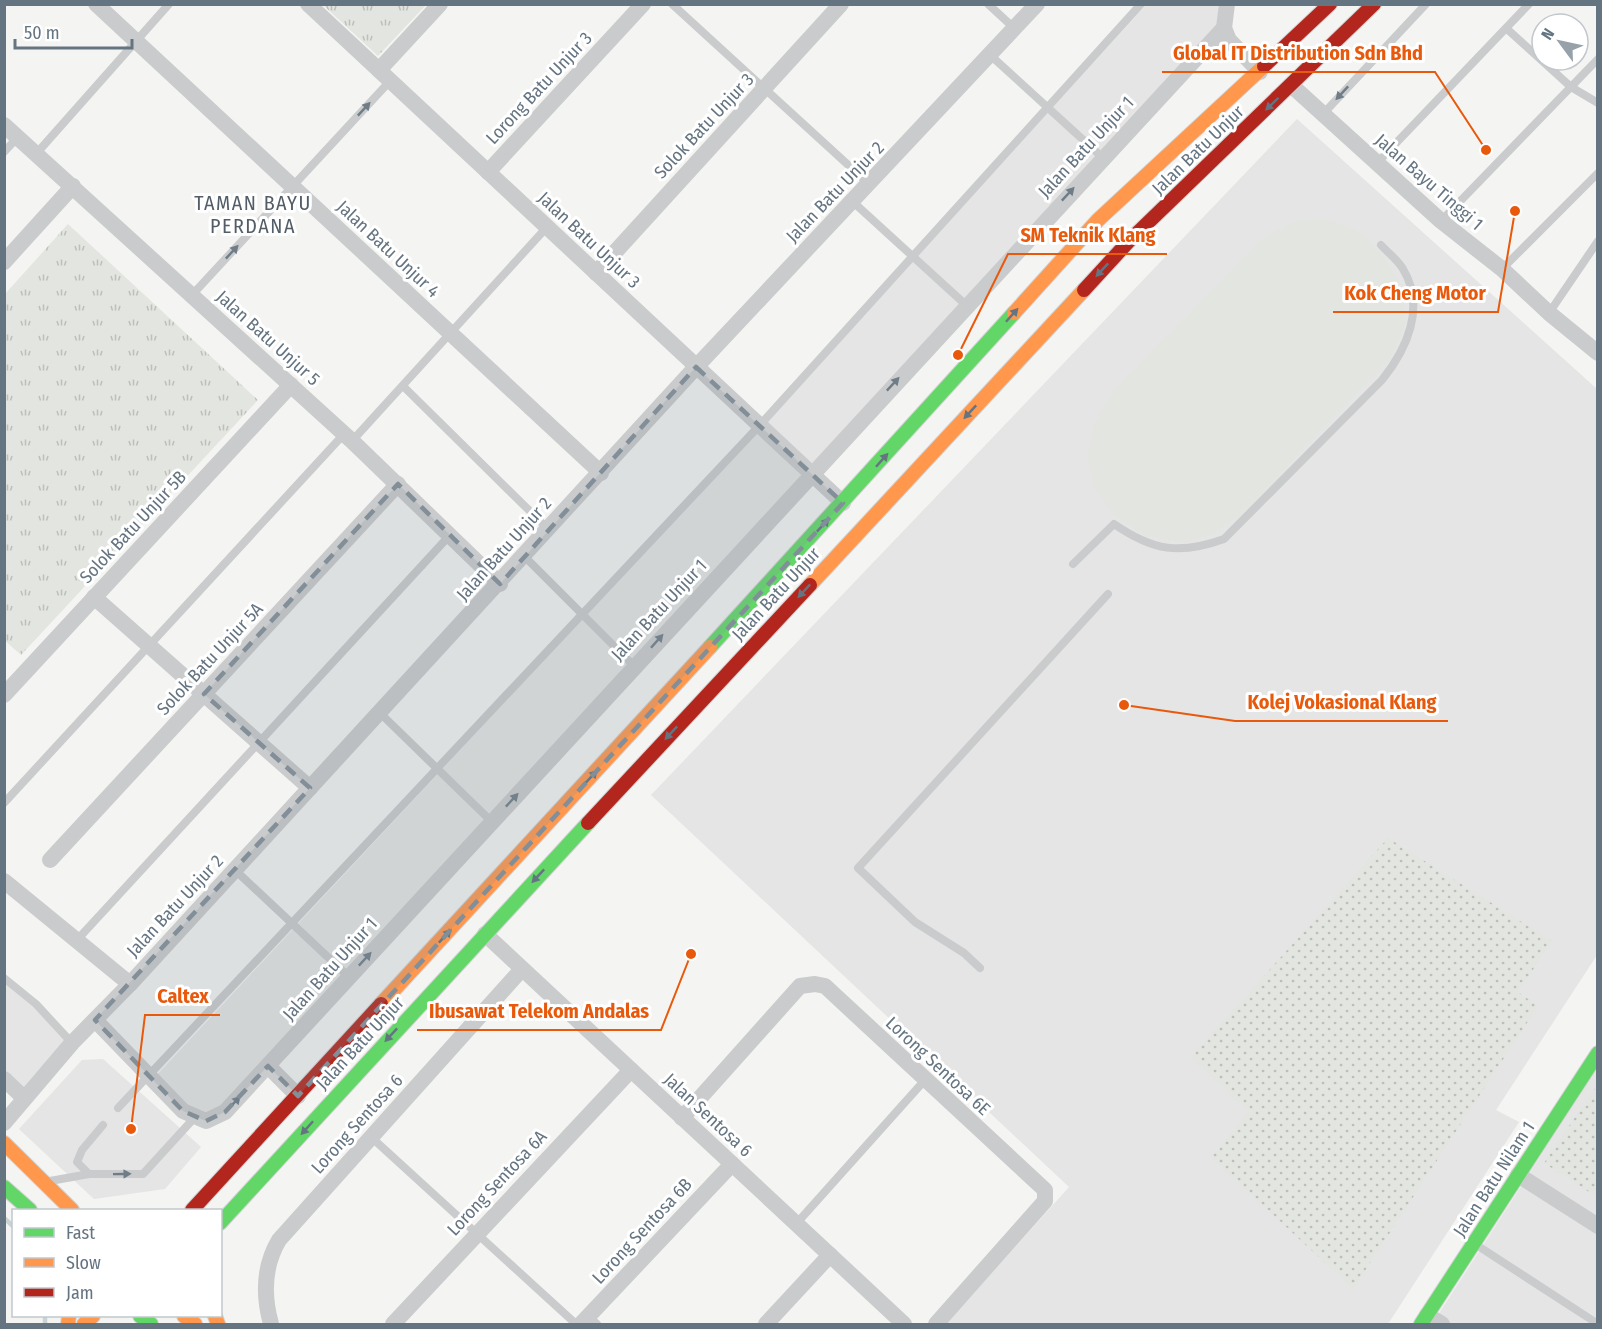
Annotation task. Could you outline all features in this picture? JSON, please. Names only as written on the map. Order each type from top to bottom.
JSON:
[{"type":"main road","name":"Jalan Batu Unjur","points":[[222,1221],[485,934],[1129,241],[1374,4]]},
{"type":"main road","name":"Jalan Batu Unjur","points":[[193,1209],[854,507],[1098,219],[1260,72],[1325,6]]},
{"type":"main road","points":[[854,507],[887,502]]},
{"type":"main road","name":"Jalan Batu Nilam 1","points":[[1424,1320],[1598,1053]]},
{"type":"main road","points":[[4,1143],[71,1209]]},
{"type":"main road","points":[[4,1187],[29,1209]]},
{"type":"street","name":"Jalan Batu Unjur 4","points":[[96,4],[601,473]]},
{"type":"street","name":"Jalan Batu Unjur 3","points":[[309,4],[811,474],[854,507]]},
{"type":"street","points":[[384,75],[440,4]]},
{"type":"street","name":"Lorong Batu Unjur 3","points":[[488,172],[643,4]]},
{"type":"street","name":"Solok Batu Unjur 3","points":[[596,273],[841,4]]},
{"type":"street","name":"Jalan Batu Unjur 2","points":[[4,1123],[72,1043],[130,984],[500,584],[696,367],[852,201],[870,185],[1036,4]]},
{"type":"street","points":[[1227,4],[1224,28],[1229,40],[1260,72]]},
{"type":"street","name":"Jalan Batu Unjur 1","points":[[196,1116],[206,1121],[225,1112],[1102,157],[1224,28]]},
{"type":"street","name":"Jalan Bayu Tinggi 1","points":[[1291,85],[1441,221],[1502,269],[1549,313],[1598,353]]},
{"type":"street","name":"Jalan Batu Unjur 5","points":[[4,125],[348,437],[500,584]]},
{"type":"street","points":[[4,262],[73,186]]},
{"type":"street","name":"Solok Batu Unjur 5B","points":[[4,694],[291,385]]},
{"type":"street","name":"Solok Batu Unjur 5A","points":[[51,860],[398,484]]},
{"type":"street","points":[[94,597],[310,788]]},
{"type":"street","points":[[4,881],[130,984]]},
{"type":"street","name":"Jalan Sentosa 6","points":[[485,934],[904,1324]]},
{"type":"street","name":"Lorong Sentosa 6","points":[[271,1324],[265,1292],[270,1255],[279,1240],[522,969]]},
{"type":"street","name":"Lorong Sentosa 6E","points":[[682,1118],[800,986],[808,984],[825,986],[924,1081],[1045,1190],[1045,1201],[936,1324]]},
{"type":"street","points":[[95,1020],[183,1111],[196,1116]]},
{"type":"street","points":[[268,1066],[298,1096]]},
{"type":"street","name":"Lorong Sentosa 6A","points":[[393,1324],[631,1070]]},
{"type":"street","points":[[4,1079],[24,1098]]},
{"type":"street","name":"Lorong Sentosa 6B","points":[[585,1322],[732,1164]]},
{"type":"street","points":[[1518,1175],[1598,1226]]},
{"type":"street","points":[[766,1324],[830,1255]]},
{"type":"street","points":[[1424,1320],[1442,1324]]},
{"type":"lane","points":[[36,154],[169,4]]},
{"type":"lane","points":[[672,4],[870,185]]},
{"type":"lane","points":[[988,4],[1014,28]]},
{"type":"lane","points":[[118,1108],[149,1078],[759,426],[1141,4]]},
{"type":"lane","points":[[1323,114],[1426,4]]},
{"type":"lane","points":[[1377,163],[1529,4]]},
{"type":"lane","points":[[1507,29],[1571,87],[1598,103]]},
{"type":"lane","points":[[989,54],[1102,157]]},
{"type":"lane","points":[[1441,221],[1598,59]]},
{"type":"lane","points":[[192,295],[292,187],[384,75]]},
{"type":"lane","points":[[4,152],[17,138]]},
{"type":"lane","points":[[1502,269],[1598,173]]},
{"type":"lane","points":[[852,201],[914,255],[966,305]]},
{"type":"lane","points":[[4,804],[149,646],[348,437],[403,386],[547,227]]},
{"type":"lane","points":[[1549,313],[1598,241]]},
{"type":"lane","points":[[1073,564],[1114,524],[1153,546],[1174,549],[1198,549],[1224,539],[1382,380],[1398,360],[1409,335],[1414,301],[1403,268],[1380,244]]},
{"type":"lane","points":[[403,386],[548,530]]},
{"type":"lane","points":[[77,940],[450,535]]},
{"type":"lane","points":[[524,556],[634,666]]},
{"type":"lane","points":[[980,968],[964,953],[915,922],[858,868],[1108,594]]},
{"type":"lane","points":[[380,713],[492,822]]},
{"type":"lane","points":[[235,870],[349,977]]},
{"type":"lane","points":[[4,978],[36,1004],[72,1043]]},
{"type":"lane","points":[[796,1224],[924,1081]]},
{"type":"lane","points":[[43,1182],[89,1174],[143,1174],[196,1116]]},
{"type":"lane","points":[[89,1174],[76,1161],[82,1150],[103,1125]]},
{"type":"lane","points":[[371,1137],[477,1232],[585,1322]]},
{"type":"lane","points":[[1473,1243],[1598,1324]]},
{"type":"highlighted area","points":[[696,367],[843,503],[298,1096],[268,1066],[225,1112],[206,1121],[183,1111],[95,1020],[310,788],[204,694],[398,484],[500,584]]},
{"type":"shaded area","points":[[1146,5],[1221,5],[1218,25],[221,1108],[207,1113],[185,1105],[156,1076],[769,419]]},
{"type":"shaded area","points":[[1297,119],[1597,389],[1597,955],[1496,1110],[1519,1122],[1388,1324],[946,1324],[1069,1187],[651,795]]},
{"type":"shaded area","points":[[4,981],[35,1007],[66,1042],[24,1088],[5,1070]]},
{"type":"shaded area","points":[[103,1059],[201,1147],[165,1189],[94,1199],[19,1129],[82,1060]]},
{"type":"shaded area","points":[[1597,1069],[1597,1324],[1432,1324]]},
{"type":"green space","points":[[323,5],[426,5],[378,56]]},
{"type":"green space","points":[[1328,220],[1355,230],[1366,238],[1385,259],[1399,284],[1405,312],[1404,326],[1391,357],[1241,514],[1213,534],[1182,543],[1145,535],[1115,516],[1095,489],[1087,459],[1094,425],[1113,391],[1263,238],[1296,221]]},
{"type":"green space","points":[[68,224],[258,400],[21,655],[4,640],[5,294]]},
{"type":"green space","points":[[1388,838],[1552,941],[1518,992],[1538,1006],[1353,1289],[1211,1157],[1249,1112],[1191,1057]]},
{"type":"green space","points":[[1597,1085],[1597,1197],[1544,1163]]},
{"type":"waterway","points":[[4,1218],[12,1225]]},
{"type":"waterway","points":[[45,1317],[45,1324]]},
{"type":"traffic: fast","points":[[710,647],[1014,313]]},
{"type":"traffic: fast","points":[[222,1221],[588,823]]},
{"type":"traffic: fast","points":[[1421,1324],[1598,1053]]},
{"type":"traffic: fast","points":[[4,1187],[29,1209]]},
{"type":"traffic: fast","points":[[141,1317],[151,1324]]},
{"type":"traffic: slow","points":[[1014,313],[1098,220],[1264,66]]},
{"type":"traffic: slow","points":[[810,585],[1084,290]]},
{"type":"traffic: slow","points":[[381,1004],[710,647]]},
{"type":"traffic: slow","points":[[4,1143],[71,1209]]},
{"type":"traffic: slow","points":[[68,1324],[69,1317]]},
{"type":"traffic: slow","points":[[84,1324],[92,1317]]},
{"type":"traffic: slow","points":[[185,1317],[195,1324]]},
{"type":"traffic: slow","points":[[215,1317],[218,1324]]},
{"type":"traffic: jam","points":[[1264,66],[1330,4]]},
{"type":"traffic: jam","points":[[1084,290],[1129,241],[1374,4]]},
{"type":"traffic: jam","points":[[588,823],[810,585]]},
{"type":"traffic: jam","points":[[193,1209],[381,1004]]},
{"type":"place","name":"Global IT Distribution Sdn Bhd","points":[[1486,150]]},
{"type":"place","name":"Kok Cheng Motor","points":[[1515,211]]},
{"type":"place","name":"SM Teknik Klang","points":[[958,355]]},
{"type":"place","name":"Kolej Vokasional Klang","points":[[1124,705]]},
{"type":"place","name":"Ibusawat Telekom Andalas","points":[[691,954]]},
{"type":"place","name":"Caltex","points":[[131,1129]]},
{"type":"district","name":"TAMAN BAYU PERDANA","points":[[253,214]]}]
